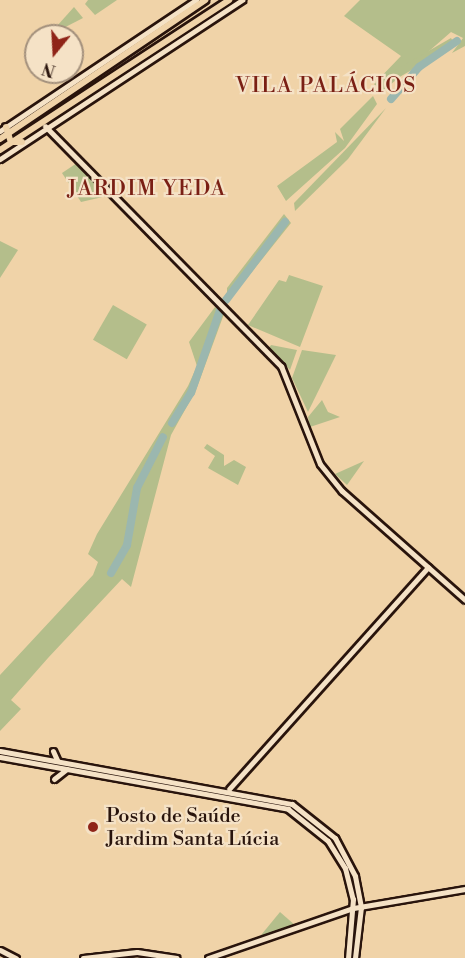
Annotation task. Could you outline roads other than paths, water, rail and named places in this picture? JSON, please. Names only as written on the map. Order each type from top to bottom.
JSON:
[{"type":"main road","points":[[22,142],[11,142],[3,133],[205,0]]},
{"type":"main road","points":[[0,150],[229,0]]},
{"type":"street","points":[[3,133],[196,0]]},
{"type":"street","points":[[0,159],[45,126],[242,0]]},
{"type":"street","points":[[45,126],[274,358],[288,377],[324,470],[465,600]]},
{"type":"street","points":[[221,794],[229,789],[428,567]]},
{"type":"street","points":[[0,751],[57,760],[280,805],[318,832],[345,868],[353,908],[348,958]]},
{"type":"street","points":[[53,751],[57,760]]},
{"type":"street","points":[[0,757],[68,769],[229,789],[285,800],[323,826],[351,865],[361,908],[355,958]]},
{"type":"street","points":[[54,779],[68,769]]},
{"type":"street","points":[[208,958],[353,908],[465,889]]},
{"type":"street","points":[[0,950],[16,958]]},
{"type":"street","points":[[83,958],[137,952],[177,958]]},
{"type":"waterway","points":[[391,99],[419,67],[457,41]]},
{"type":"waterway","points":[[226,300],[285,222]]},
{"type":"waterway","points":[[172,423],[191,393],[220,310]]},
{"type":"waterway","points":[[111,573],[127,545],[137,488],[163,437]]},
{"type":"place","name":"Posto de Saúde Jardim Santa Lúcia","points":[[93,827]]},
{"type":"district","name":"VILA PALÁCIOS","points":[[326,86]]},
{"type":"district","name":"JARDIM YEDA","points":[[147,189]]}]
